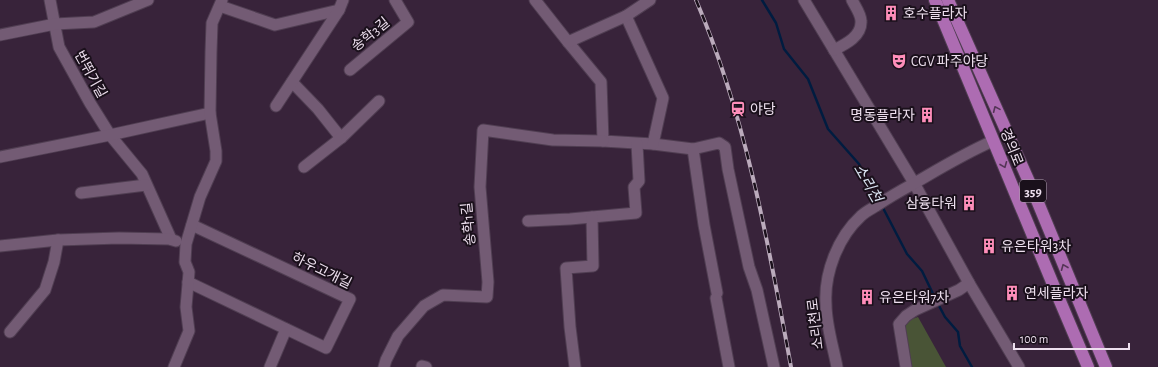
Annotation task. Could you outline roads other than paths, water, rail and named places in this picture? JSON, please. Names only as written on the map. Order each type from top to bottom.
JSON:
[{"type":"main road","name":"경의로","points":[[948,0],[1034,194],[1106,367]]},
{"type":"main road","name":"경의로","points":[[953,0],[955,16]]},
{"type":"main road","name":"경의로","points":[[935,2],[1088,367]]},
{"type":"street","name":"번뛰기길","points":[[50,0],[59,47],[90,103],[110,135],[142,174],[171,239]]},
{"type":"street","points":[[0,35],[55,24],[94,22],[148,0]]},
{"type":"street","name":"송학3길","points":[[350,70],[408,22],[395,0]]},
{"type":"street","points":[[535,0],[601,82],[603,141]]},
{"type":"street","points":[[568,42],[626,16],[650,0]]},
{"type":"street","points":[[804,0],[914,183],[964,286],[1019,367]]},
{"type":"street","points":[[834,50],[854,38],[860,30],[861,20],[852,0]]},
{"type":"street","points":[[174,367],[189,331],[186,307],[189,272],[185,262],[186,244],[200,198],[216,161],[216,151],[210,113],[210,52],[212,23],[221,3],[275,25],[341,5]]},
{"type":"street","points":[[276,106],[341,5]]},
{"type":"street","points":[[626,16],[663,98],[653,144]]},
{"type":"street","points":[[292,82],[318,109],[341,138]]},
{"type":"street","points":[[304,167],[341,138],[379,101]]},
{"type":"street","points":[[0,157],[210,113]]},
{"type":"street","name":"송학1길","points":[[384,367],[398,336],[424,306],[443,295],[487,297],[488,282],[480,187],[483,130],[553,140],[653,144],[693,149],[719,143],[725,147],[728,169],[749,267],[757,290],[774,367]]},
{"type":"street","points":[[914,183],[974,149],[993,141]]},
{"type":"street","points":[[528,221],[636,214],[634,187],[639,181],[637,144]]},
{"type":"street","points":[[693,149],[704,225],[729,367]]},
{"type":"street","name":"소리천로","points":[[837,367],[828,325],[826,304],[827,283],[832,262],[839,245],[850,227],[862,215],[914,183]]},
{"type":"street","points":[[81,193],[146,185]]},
{"type":"street","points":[[575,367],[570,327],[566,268],[593,266],[592,217]]},
{"type":"street","name":"하우고개길","points":[[188,282],[326,348],[350,300],[192,225]]},
{"type":"street","points":[[0,246],[58,240],[119,238],[171,239],[186,244]]},
{"type":"street","points":[[10,332],[45,290],[54,262],[58,240]]},
{"type":"street","points":[[906,367],[899,324],[906,316],[915,310],[964,286]]},
{"type":"street","points":[[270,367],[286,329]]},
{"type":"waterway","name":"소리천","points":[[762,0],[776,23],[784,49],[808,79],[828,129],[859,164],[878,200]]},
{"type":"waterway","name":"소리천","points":[[882,206],[907,254],[922,271],[935,298]]},
{"type":"waterway","name":"소리천","points":[[937,302],[945,317],[958,332],[960,346],[972,367]]},
{"type":"railway","points":[[696,0],[729,89],[754,180],[791,367]]},
{"type":"place","name":"호수플라자","points":[[891,13]]},
{"type":"place","name":"CGV 파주야당","points":[[899,61]]},
{"type":"place","name":"야당","points":[[738,109]]},
{"type":"place","name":"명동플라자","points":[[927,115]]},
{"type":"place","name":"삼융타워","points":[[969,203]]},
{"type":"place","name":"유은타워3차","points":[[989,246]]},
{"type":"place","name":"연세플라자","points":[[1012,293]]},
{"type":"place","name":"유은타워7차","points":[[867,297]]}]
